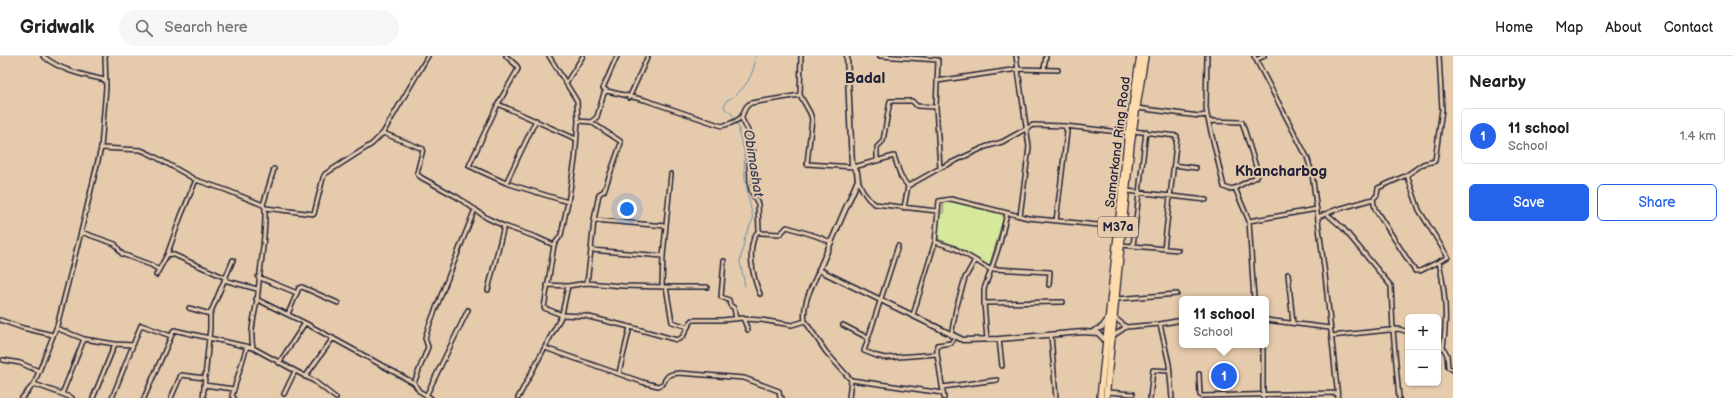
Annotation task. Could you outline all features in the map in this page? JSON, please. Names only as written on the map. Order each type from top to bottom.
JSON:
[{"type":"highway","name":"Samarkand Ring Road","points":[[1100,398],[1105,392],[1112,336],[1111,318],[1127,191],[1130,132],[1136,108],[1140,56]]},
{"type":"highway","name":"Samarkand Ring Road","points":[[1105,392],[1106,340],[1116,299],[1118,227],[1130,132],[1140,69],[1145,56]]},
{"type":"street","points":[[43,56],[52,63],[76,73],[106,80]]},
{"type":"street","points":[[22,398],[34,384],[56,328],[82,232],[101,148],[106,80],[105,56]]},
{"type":"street","points":[[101,148],[140,150],[152,155],[196,180],[226,190],[264,207],[314,214],[325,174],[372,144],[383,132],[428,56]]},
{"type":"street","points":[[506,56],[517,66],[518,69],[498,104],[469,166],[506,182],[568,202]]},
{"type":"street","points":[[549,56],[577,101],[578,121],[575,160],[568,202],[561,235],[554,245],[544,308],[562,314],[586,316],[677,340],[683,337],[692,320],[743,318],[792,325],[805,321]]},
{"type":"street","points":[[566,83],[583,56]]},
{"type":"street","points":[[617,56],[604,88],[607,91],[629,98],[645,100],[722,126],[741,117],[745,107],[751,103],[800,95]]},
{"type":"street","points":[[629,98],[648,56]]},
{"type":"street","points":[[801,56],[800,95],[808,108],[812,119],[807,164],[854,167],[895,156],[901,177],[908,186],[904,208]]},
{"type":"street","points":[[847,56],[852,164],[857,172],[860,186],[871,202],[878,205],[937,211]]},
{"type":"street","points":[[880,56],[938,59],[936,107],[940,168]]},
{"type":"street","points":[[1016,56],[1030,147],[1020,216]]},
{"type":"street","points":[[1044,69],[1046,56]]},
{"type":"street","points":[[1207,56],[1207,115],[1224,187],[1229,189],[1235,188],[1256,177],[1258,173],[1242,122],[1209,121]]},
{"type":"street","points":[[1254,56],[1307,157],[1312,173],[1338,398]]},
{"type":"street","points":[[1256,60],[1264,56]]},
{"type":"street","points":[[1439,56],[1442,109],[1435,161],[1424,164],[1407,175],[1378,188],[1377,195],[1374,199],[1375,209],[1415,271],[1420,271],[1448,257],[1453,257]]},
{"type":"street","points":[[937,81],[1018,69],[1058,70]]},
{"type":"street","points":[[591,122],[597,116],[604,93],[607,91]]},
{"type":"street","points":[[877,161],[876,147],[883,142],[890,101],[912,101],[917,106],[936,107]]},
{"type":"street","points":[[498,104],[576,139]]},
{"type":"street","points":[[1136,108],[1199,116],[1207,115]]},
{"type":"street","points":[[741,117],[748,131],[750,184],[751,190],[758,204],[759,230],[755,234],[752,273],[760,294]]},
{"type":"street","points":[[506,182],[536,120]]},
{"type":"street","points":[[578,121],[591,122],[621,143],[604,191],[599,194],[594,220],[587,283]]},
{"type":"street","points":[[908,186],[940,168],[1006,140],[1033,125],[1065,126],[1130,132],[1146,131],[1177,136],[1164,249]]},
{"type":"street","points":[[1056,221],[1067,132],[1065,126]]},
{"type":"street","points":[[1133,246],[1146,131]]},
{"type":"street","points":[[383,132],[423,149],[418,168],[418,175],[457,197],[487,218],[554,245]]},
{"type":"street","points":[[1174,165],[1196,168]]},
{"type":"street","points":[[254,348],[252,339],[252,322],[266,230],[264,207],[274,168]]},
{"type":"street","points":[[662,286],[663,256],[672,174]]},
{"type":"street","points":[[1407,175],[1420,210],[1448,257]]},
{"type":"street","points":[[156,275],[167,255],[196,180]]},
{"type":"street","points":[[858,180],[806,301],[804,310],[805,321],[826,352],[851,380],[943,393]]},
{"type":"street","points":[[1235,188],[1249,221],[1254,296]]},
{"type":"street","points":[[1127,191],[1206,200]]},
{"type":"street","points":[[913,315],[936,242],[937,211],[939,201],[951,199],[1020,216],[1118,227]]},
{"type":"street","points":[[1318,217],[1335,210],[1374,199]]},
{"type":"street","points":[[414,382],[428,347],[426,338],[429,326],[475,209]]},
{"type":"street","points":[[1249,221],[1316,209]]},
{"type":"street","points":[[987,340],[984,289],[1000,243],[1007,213]]},
{"type":"street","points":[[1327,214],[1343,228],[1391,286],[1399,398]]},
{"type":"street","points":[[594,220],[666,226]]},
{"type":"street","points":[[488,290],[504,226]]},
{"type":"street","points":[[759,230],[761,233],[780,234],[787,227],[831,242]]},
{"type":"street","points":[[82,232],[115,244],[122,254],[152,265],[159,270]]},
{"type":"street","points":[[936,242],[954,248],[991,270],[1050,272],[1049,285]]},
{"type":"street","points":[[1121,245],[1178,250]]},
{"type":"street","points":[[898,246],[864,351],[876,356],[896,358],[937,354]]},
{"type":"street","points":[[591,250],[663,256]]},
{"type":"street","points":[[167,255],[178,255],[225,279],[257,289]]},
{"type":"street","points":[[203,398],[210,314],[233,260]]},
{"type":"street","points":[[944,398],[937,345],[951,343],[956,309],[965,278],[975,260]]},
{"type":"street","points":[[724,261],[721,297],[729,300],[730,305],[734,308],[736,319]]},
{"type":"street","points":[[1439,262],[1444,283],[1446,305],[1444,347],[1447,355],[1448,367],[1453,370]]},
{"type":"street","points":[[819,270],[881,299],[953,336],[972,341],[1090,332],[1098,333],[1106,340]]},
{"type":"street","points":[[1288,274],[1293,323]]},
{"type":"street","points":[[258,277],[297,293]]},
{"type":"street","points":[[547,285],[568,286],[587,283],[623,286],[707,287]]},
{"type":"street","points":[[518,398],[562,314],[568,286]]},
{"type":"street","points":[[666,286],[672,322],[688,327]]},
{"type":"street","points":[[288,314],[297,293],[302,287],[338,303]]},
{"type":"street","points":[[1116,299],[1177,294]]},
{"type":"street","points":[[256,299],[288,314],[414,382],[419,390],[431,398]]},
{"type":"street","points":[[984,303],[1063,302]]},
{"type":"street","points":[[189,308],[210,314]]},
{"type":"street","points":[[426,396],[468,310]]},
{"type":"street","points":[[1090,332],[1102,327],[1111,318],[1126,327]]},
{"type":"street","points":[[745,319],[748,330]]},
{"type":"street","points":[[0,320],[22,328],[53,335]]},
{"type":"street","points":[[1269,320],[1330,328]]},
{"type":"street","points":[[1112,336],[1126,327],[1179,321]]},
{"type":"street","points":[[279,363],[305,323]]},
{"type":"street","points":[[1160,324],[1170,371],[1172,398]]},
{"type":"street","points":[[112,398],[141,325],[171,336]]},
{"type":"street","points":[[843,325],[868,338]]},
{"type":"street","points":[[619,373],[630,327]]},
{"type":"street","points":[[56,328],[84,338],[115,344],[133,345]]},
{"type":"street","points":[[1331,336],[1399,329],[1405,331]]},
{"type":"street","points":[[144,398],[174,330],[254,348],[314,381],[336,398]]},
{"type":"street","points":[[1051,335],[1056,398]]},
{"type":"street","points":[[62,394],[84,338]]},
{"type":"street","points":[[305,377],[333,338]]},
{"type":"street","points":[[999,339],[1002,366]]},
{"type":"street","points":[[93,398],[115,344]]},
{"type":"street","points":[[234,398],[232,396],[247,346]]},
{"type":"street","points":[[545,348],[642,382],[658,386],[663,384],[666,376],[679,373],[744,378],[779,391],[780,398],[782,398]]},
{"type":"street","points":[[1263,348],[1263,397]]},
{"type":"street","points":[[3,360],[20,363],[39,371]]},
{"type":"street","points":[[1150,398],[1153,370],[1170,371]]},
{"type":"street","points":[[284,394],[295,371]]},
{"type":"street","points":[[1199,374],[1199,390],[1200,395],[1202,396],[1263,397],[1337,393]]},
{"type":"street","points":[[171,398],[181,375],[204,378]]},
{"type":"street","points":[[849,398],[851,380]]},
{"type":"street","points":[[942,387],[997,380]]},
{"type":"street","points":[[34,384],[72,398]]},
{"type":"street","points":[[204,385],[234,389]]},
{"type":"street","points":[[1105,392],[1133,394]]},
{"type":"green space","points":[[950,198],[1005,214],[989,267],[954,245],[938,239],[939,213],[943,213],[944,199]]},
{"type":"waterway","name":"Obimashat","points":[[735,119],[731,113],[724,108],[726,101],[738,93],[747,83],[753,70],[756,56]]},
{"type":"waterway","name":"Obimashat","points":[[736,122],[739,128],[739,135],[744,150],[745,179],[753,219],[745,237],[740,262],[745,286]]},
{"type":"place","name":"11 school","points":[[1224,376]]},
{"type":"district","name":"Badal","points":[[865,78]]},
{"type":"district","name":"Khancharbog","points":[[1281,171]]}]
